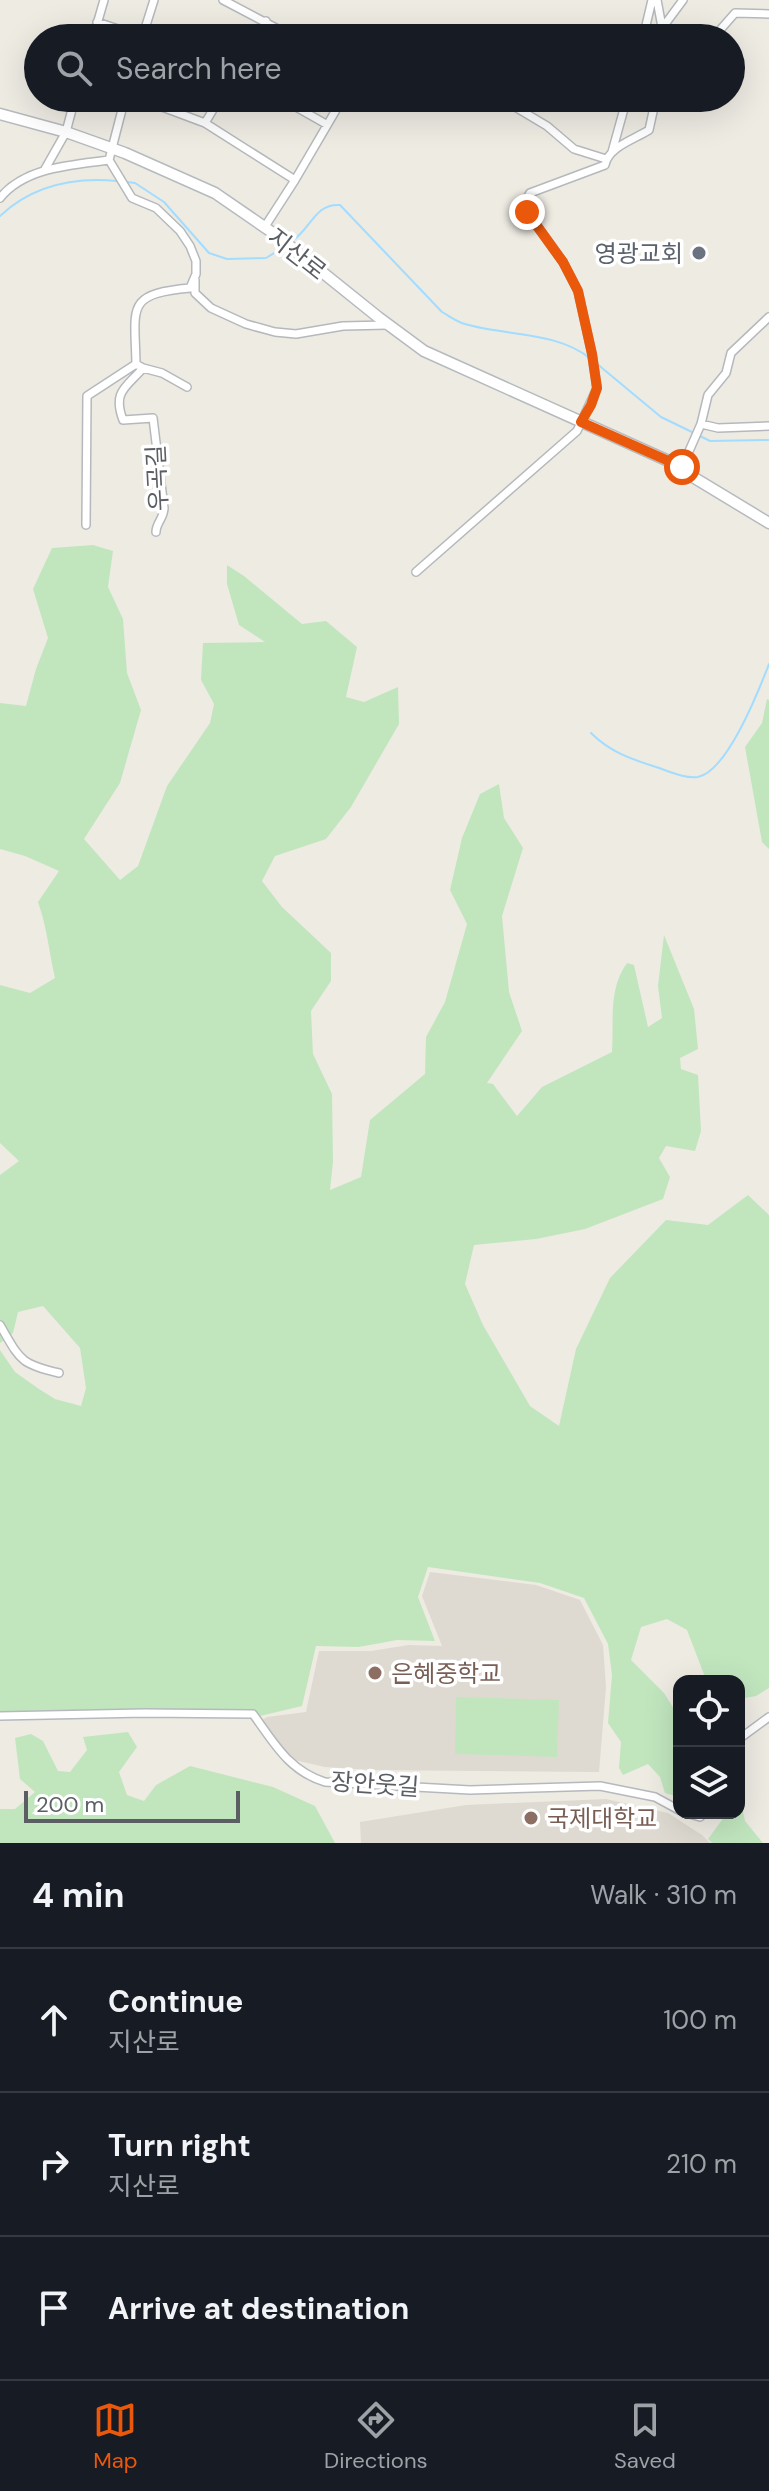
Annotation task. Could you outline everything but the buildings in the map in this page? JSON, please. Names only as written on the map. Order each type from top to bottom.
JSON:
[{"type":"main road","name":"지산로","points":[[0,114],[110,147],[215,193],[276,235],[424,351],[682,467],[688,474],[769,523]]},
{"type":"street","points":[[103,24],[97,22],[104,0]]},
{"type":"street","points":[[147,24],[154,0]]},
{"type":"street","points":[[223,0],[271,24]]},
{"type":"street","points":[[655,0],[661,24]]},
{"type":"street","points":[[647,24],[655,0]]},
{"type":"street","points":[[665,24],[683,0]]},
{"type":"street","points":[[725,24],[735,13],[769,14]]},
{"type":"street","points":[[45,169],[66,132],[71,112]]},
{"type":"street","points":[[121,112],[110,147],[109,162],[132,198],[156,208],[180,231],[196,261],[195,293],[211,308],[246,324],[296,334],[343,326],[390,325]]},
{"type":"street","points":[[176,112],[205,123],[295,180]]},
{"type":"street","points":[[205,123],[212,112]]},
{"type":"street","points":[[305,112],[326,124]]},
{"type":"street","points":[[264,228],[334,112]]},
{"type":"street","points":[[524,112],[547,126],[574,149],[606,159]]},
{"type":"street","points":[[612,152],[623,112]]},
{"type":"street","points":[[416,572],[577,431],[591,405],[597,388],[578,291],[563,262],[527,212],[525,201],[530,193],[605,165],[612,152],[649,130],[653,112]]},
{"type":"street","points":[[0,198],[45,169],[109,162]]},
{"type":"street","points":[[140,366],[135,329],[138,304],[143,298],[161,292],[190,288],[196,274]]},
{"type":"street","points":[[682,467],[700,427],[708,395],[726,373],[731,353],[769,317]]},
{"type":"street","points":[[86,525],[87,396],[140,366],[162,373],[187,387]]},
{"type":"street","name":"우곡길","points":[[140,366],[124,386],[119,407],[123,420],[153,418],[164,508],[164,516],[156,532]]},
{"type":"street","points":[[700,427],[769,426]]},
{"type":"street","points":[[0,1325],[29,1366],[59,1373]]},
{"type":"street","name":"장안웃길","points":[[0,1716],[253,1714],[280,1754],[294,1767],[325,1782],[470,1790],[600,1786],[655,1797],[673,1807]]},
{"type":"street","points":[[745,1735],[769,1717]]},
{"type":"shaded area","points":[[430,1572],[536,1585],[580,1600],[603,1645],[606,1687],[599,1772],[371,1770],[325,1767],[290,1759],[261,1721],[267,1717],[306,1712],[319,1651],[442,1646],[422,1596]]},
{"type":"shaded area","name":"국제대학교","points":[[606,1799],[668,1813],[710,1843],[361,1843],[360,1822],[466,1805]]},
{"type":"green space","points":[[93,545],[113,551],[108,587],[123,619],[127,673],[141,710],[120,783],[84,839],[120,880],[138,866],[167,786],[210,723],[214,704],[201,680],[203,643],[265,642],[239,625],[227,584],[227,565],[302,624],[326,621],[357,647],[346,697],[364,702],[398,687],[399,724],[351,807],[326,839],[275,856],[262,881],[282,907],[331,953],[331,981],[311,1011],[313,1054],[332,1094],[333,1162],[330,1190],[361,1177],[370,1120],[425,1074],[426,1037],[445,1002],[467,924],[450,890],[462,838],[480,794],[499,784],[504,818],[523,848],[502,916],[509,992],[522,1031],[487,1083],[493,1084],[517,1116],[542,1087],[612,1052],[614,995],[627,963],[634,965],[648,1027],[662,1018],[658,986],[664,935],[694,1009],[698,1049],[680,1058],[681,1069],[698,1075],[701,1131],[695,1151],[666,1146],[659,1158],[670,1177],[663,1199],[585,1229],[536,1239],[474,1245],[465,1284],[483,1325],[530,1406],[559,1426],[576,1349],[610,1278],[666,1220],[708,1225],[748,1195],[769,1215],[769,1688],[756,1696],[745,1698],[745,1675],[704,1675],[687,1630],[667,1619],[641,1627],[631,1660],[664,1693],[673,1707],[673,1795],[665,1793],[660,1777],[648,1764],[623,1775],[619,1768],[621,1742],[608,1723],[612,1675],[608,1644],[584,1598],[540,1583],[428,1567],[418,1597],[435,1641],[397,1640],[359,1647],[316,1646],[302,1706],[260,1716],[145,1713],[0,1717],[0,1350],[15,1372],[55,1399],[81,1406],[86,1388],[80,1348],[43,1306],[18,1312],[13,1333],[0,1343],[0,1175],[19,1161],[0,1143],[0,985],[30,993],[55,978],[38,902],[59,871],[0,849],[0,703],[26,706],[48,638],[33,589],[52,548]]},
{"type":"green space","points":[[767,699],[769,849],[762,842],[745,747],[762,723]]},
{"type":"green space","points":[[456,1697],[559,1700],[557,1757],[455,1754]]},
{"type":"green space","points":[[128,1732],[137,1747],[119,1772],[127,1795],[144,1801],[156,1785],[190,1766],[273,1787],[315,1806],[335,1843],[0,1843],[0,1809],[15,1809],[35,1792],[20,1779],[15,1738],[31,1734],[43,1741],[58,1771],[70,1772],[87,1750],[83,1737]]},
{"type":"green space","points":[[723,1819],[745,1819],[763,1843],[712,1843],[708,1839]]},
{"type":"waterway","points":[[0,216],[26,197],[54,186],[70,182],[117,181]]},
{"type":"waterway","points":[[127,182],[135,183],[164,202],[209,253],[227,259],[266,258],[284,247]]},
{"type":"waterway","points":[[292,241],[319,212],[332,205],[340,205],[442,312],[465,324],[563,343],[591,359]]},
{"type":"waterway","points":[[596,363],[661,417],[694,433]]},
{"type":"waterway","points":[[700,436],[710,441],[769,440]]},
{"type":"waterway","points":[[591,733],[629,758],[677,774],[698,777],[709,771],[731,745],[769,664]]},
{"type":"place","name":"영광교회","points":[[699,253]]},
{"type":"place","name":"은혜중학교","points":[[375,1673]]},
{"type":"place","name":"국제대학교","points":[[531,1818]]},
{"type":"route","points":[[527,212],[563,262],[578,291],[597,388],[581,422],[682,467]]}]
